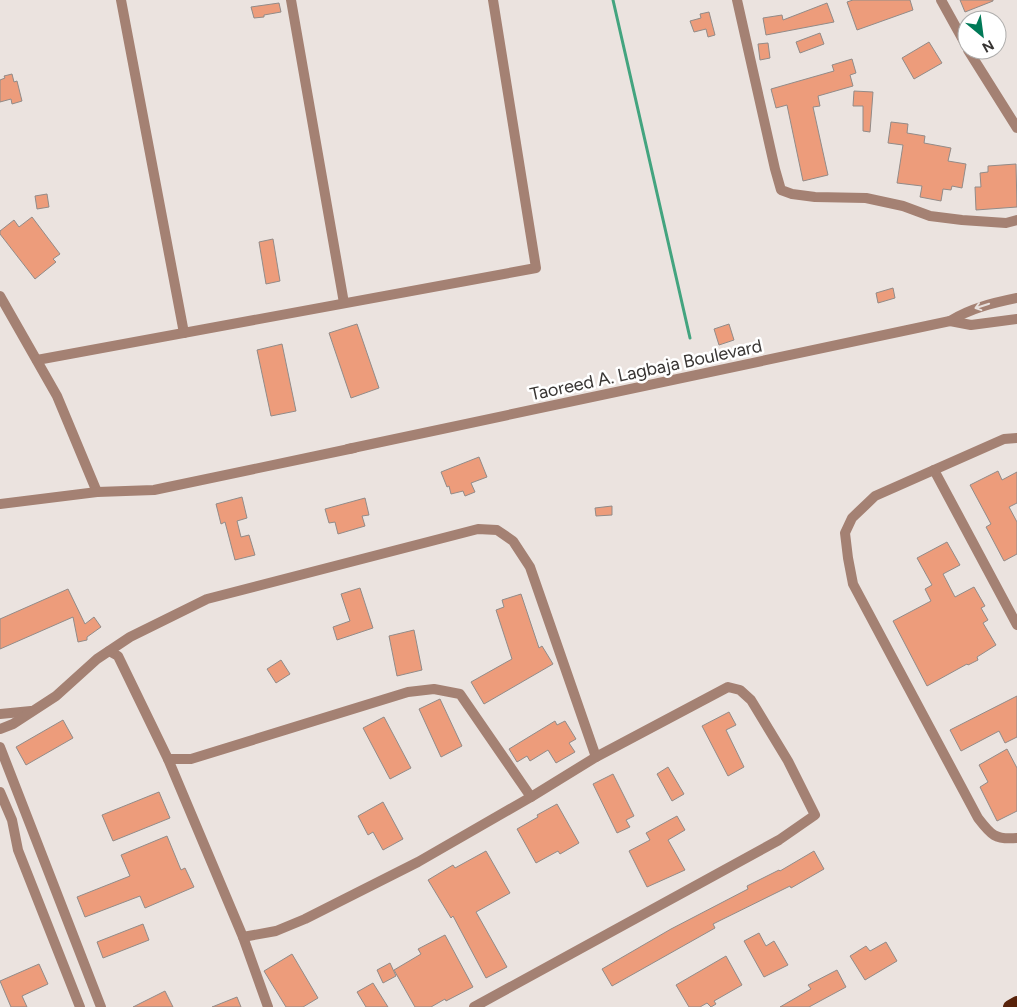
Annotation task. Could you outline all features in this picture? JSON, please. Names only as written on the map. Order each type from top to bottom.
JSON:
[{"type":"highway","points":[[1010,1007],[1017,1003]]},
{"type":"street","points":[[122,0],[184,333]]},
{"type":"street","points":[[291,0],[344,303]]},
{"type":"street","points":[[37,360],[536,268],[493,0]]},
{"type":"street","points":[[737,0],[774,169],[781,190],[792,194],[815,197],[866,198],[903,206],[930,216],[1006,223],[1017,220]]},
{"type":"street","points":[[941,0],[957,29]]},
{"type":"street","points":[[975,60],[1017,128]]},
{"type":"street","points":[[0,296],[57,396],[96,492]]},
{"type":"street","name":"Taoreed A. Lagbaja Boulevard","points":[[950,322],[964,313],[985,305],[1017,298]]},
{"type":"street","name":"Taoreed A. Lagbaja Boulevard","points":[[348,450],[950,322],[971,325],[1017,319]]},
{"type":"street","name":"Taoreed A. Lagbaja Boulevard","points":[[0,504],[96,492],[154,490],[458,427]]},
{"type":"street","points":[[1017,438],[1004,439],[875,496],[852,518],[845,532],[853,584],[978,818],[990,834],[1004,839],[1017,838]]},
{"type":"street","points":[[934,470],[1017,625]]},
{"type":"street","points":[[0,728],[13,724],[56,696],[93,662],[130,637],[207,599],[478,529],[497,530],[513,541],[530,567],[596,757]]},
{"type":"street","points":[[109,651],[118,656],[168,759],[243,937],[268,1007]]},
{"type":"street","points":[[243,937],[276,931],[418,862],[596,757],[728,687],[740,690],[752,700],[788,761],[815,815],[780,840],[474,1007]]},
{"type":"street","points":[[168,759],[191,760],[408,692],[434,689],[460,694],[531,797]]},
{"type":"street","points":[[0,714],[32,711]]},
{"type":"street","points":[[0,746],[101,1007]]},
{"type":"street","points":[[0,792],[12,820],[18,850],[80,1007]]},
{"type":"building","points":[[853,0],[910,0],[913,10],[857,30],[847,2]]},
{"type":"building","points":[[960,0],[993,0],[970,10],[964,10]]},
{"type":"building","points":[[279,3],[281,12],[254,18],[251,7]]},
{"type":"building","points":[[827,3],[834,22],[766,35],[763,18],[782,15],[783,20]]},
{"type":"building","points":[[709,12],[715,35],[708,37],[706,29],[694,32],[690,21],[701,18],[700,14]]},
{"type":"building","points":[[820,33],[824,44],[800,53],[796,42]]},
{"type":"building","points":[[929,42],[942,63],[914,79],[902,58]]},
{"type":"building","points":[[768,43],[770,58],[760,60],[758,44]]},
{"type":"building","points":[[852,59],[856,73],[850,75],[853,86],[818,96],[820,106],[813,107],[828,175],[803,181],[787,105],[776,108],[771,89],[834,71],[832,65]]},
{"type":"building","points":[[12,74],[14,82],[17,81],[22,101],[12,104],[11,99],[0,102],[0,80],[5,78],[4,76]]},
{"type":"building","points":[[854,91],[873,92],[870,132],[863,131],[863,106],[853,106]]},
{"type":"building","points":[[891,122],[908,124],[907,133],[925,136],[924,143],[951,148],[948,161],[966,164],[962,188],[952,186],[951,190],[943,189],[941,201],[920,197],[922,186],[897,183],[903,145],[888,143]]},
{"type":"building","points":[[1016,164],[1017,207],[976,210],[975,187],[981,187],[980,173],[988,172],[988,166]]},
{"type":"building","points":[[47,194],[49,207],[37,209],[35,196]]},
{"type":"building","points":[[32,217],[60,254],[53,259],[56,262],[35,279],[0,234],[0,231],[14,220],[19,227]]},
{"type":"building","points":[[273,239],[280,281],[266,284],[259,242]]},
{"type":"building","points":[[893,288],[895,298],[878,303],[876,293]]},
{"type":"building","points":[[357,324],[379,388],[351,398],[329,333]]},
{"type":"building","points":[[729,324],[734,340],[719,345],[714,329]]},
{"type":"building","points":[[282,344],[296,411],[271,416],[257,350]]},
{"type":"building","points":[[479,457],[487,477],[471,483],[475,492],[465,496],[463,491],[451,494],[441,472]]},
{"type":"building","points":[[998,471],[1002,480],[1017,472],[1017,503],[1009,507],[1017,522],[1017,554],[1004,561],[986,527],[991,524],[970,485]]},
{"type":"building","points":[[242,497],[247,518],[237,521],[241,537],[249,535],[255,555],[235,560],[225,522],[221,524],[216,504]]},
{"type":"building","points":[[365,498],[369,515],[362,516],[365,526],[338,534],[335,522],[329,523],[325,509]]},
{"type":"building","points":[[612,506],[612,515],[596,516],[595,508]]},
{"type":"building","points":[[947,542],[960,565],[943,574],[955,597],[974,587],[985,606],[981,608],[988,620],[983,623],[996,645],[977,657],[978,660],[927,686],[893,621],[931,601],[925,589],[932,585],[917,558]]},
{"type":"building","points":[[360,588],[373,628],[337,640],[333,627],[350,621],[341,594]]},
{"type":"building","points":[[68,589],[85,624],[94,617],[101,627],[87,637],[87,640],[78,642],[73,617],[0,649],[0,619]]},
{"type":"building","points":[[521,594],[539,648],[542,646],[553,664],[484,704],[471,682],[512,659],[496,610],[504,607],[502,600]]},
{"type":"building","points":[[414,630],[422,670],[397,676],[389,636]]},
{"type":"building","points":[[281,660],[290,674],[276,683],[267,669]]},
{"type":"building","points":[[1017,696],[1017,737],[1005,743],[999,731],[961,751],[950,730]]},
{"type":"building","points":[[440,699],[462,746],[441,757],[419,709]]},
{"type":"building","points":[[729,712],[736,725],[726,730],[744,767],[728,776],[702,726]]},
{"type":"building","points":[[384,717],[411,768],[390,779],[363,728]]},
{"type":"building","points":[[63,720],[73,738],[26,765],[16,747]]},
{"type":"building","points":[[555,721],[557,725],[565,721],[576,739],[569,743],[575,752],[556,763],[548,750],[530,761],[527,756],[517,762],[509,749]]},
{"type":"building","points":[[1007,749],[1017,768],[1017,811],[997,821],[980,787],[988,782],[979,765]]},
{"type":"building","points":[[668,767],[684,794],[672,801],[657,774]]},
{"type":"building","points":[[613,774],[634,816],[626,820],[630,827],[617,833],[593,784]]},
{"type":"building","points":[[159,792],[170,818],[113,841],[102,815]]},
{"type":"building","points":[[383,802],[403,839],[383,850],[373,832],[368,835],[358,816]]},
{"type":"building","points":[[557,804],[579,843],[560,854],[558,851],[536,863],[517,829]]},
{"type":"building","points":[[677,816],[685,830],[668,840],[685,870],[647,887],[629,851],[650,840],[646,833]]},
{"type":"building","points":[[167,836],[181,870],[185,868],[194,887],[145,908],[140,896],[85,917],[77,897],[130,876],[121,855]]},
{"type":"building","points":[[486,851],[510,893],[476,912],[507,967],[486,978],[453,916],[451,918],[428,880],[453,865],[455,868]]},
{"type":"building","points":[[814,851],[824,869],[791,888],[790,886],[713,924],[715,928],[612,986],[602,969],[671,929],[748,889],[747,886],[780,871]]},
{"type":"building","points":[[143,924],[149,940],[103,958],[97,942]]},
{"type":"building","points":[[759,933],[766,946],[774,941],[788,965],[764,977],[744,941]]},
{"type":"building","points":[[445,935],[473,987],[431,1007],[415,1007],[394,970],[421,954],[418,949]]},
{"type":"building","points":[[886,942],[897,961],[865,980],[850,956],[866,946],[870,951]]},
{"type":"building","points":[[292,954],[318,998],[303,1007],[286,1007],[264,971]]},
{"type":"building","points":[[726,956],[742,985],[714,1001],[716,1004],[711,1007],[707,1003],[700,1007],[689,1007],[676,985]]},
{"type":"building","points":[[390,963],[396,976],[383,983],[377,970]]},
{"type":"building","points":[[39,964],[48,984],[22,996],[27,1007],[11,1007],[0,981]]},
{"type":"building","points":[[837,970],[846,987],[809,1007],[780,1007],[811,989],[808,985]]},
{"type":"building","points":[[373,983],[388,1007],[366,1007],[357,992]]},
{"type":"building","points":[[165,991],[173,1007],[133,1007]]},
{"type":"building","points":[[237,997],[241,1007],[212,1007]]},
{"type":"waterway","points":[[613,0],[690,338]]}]
